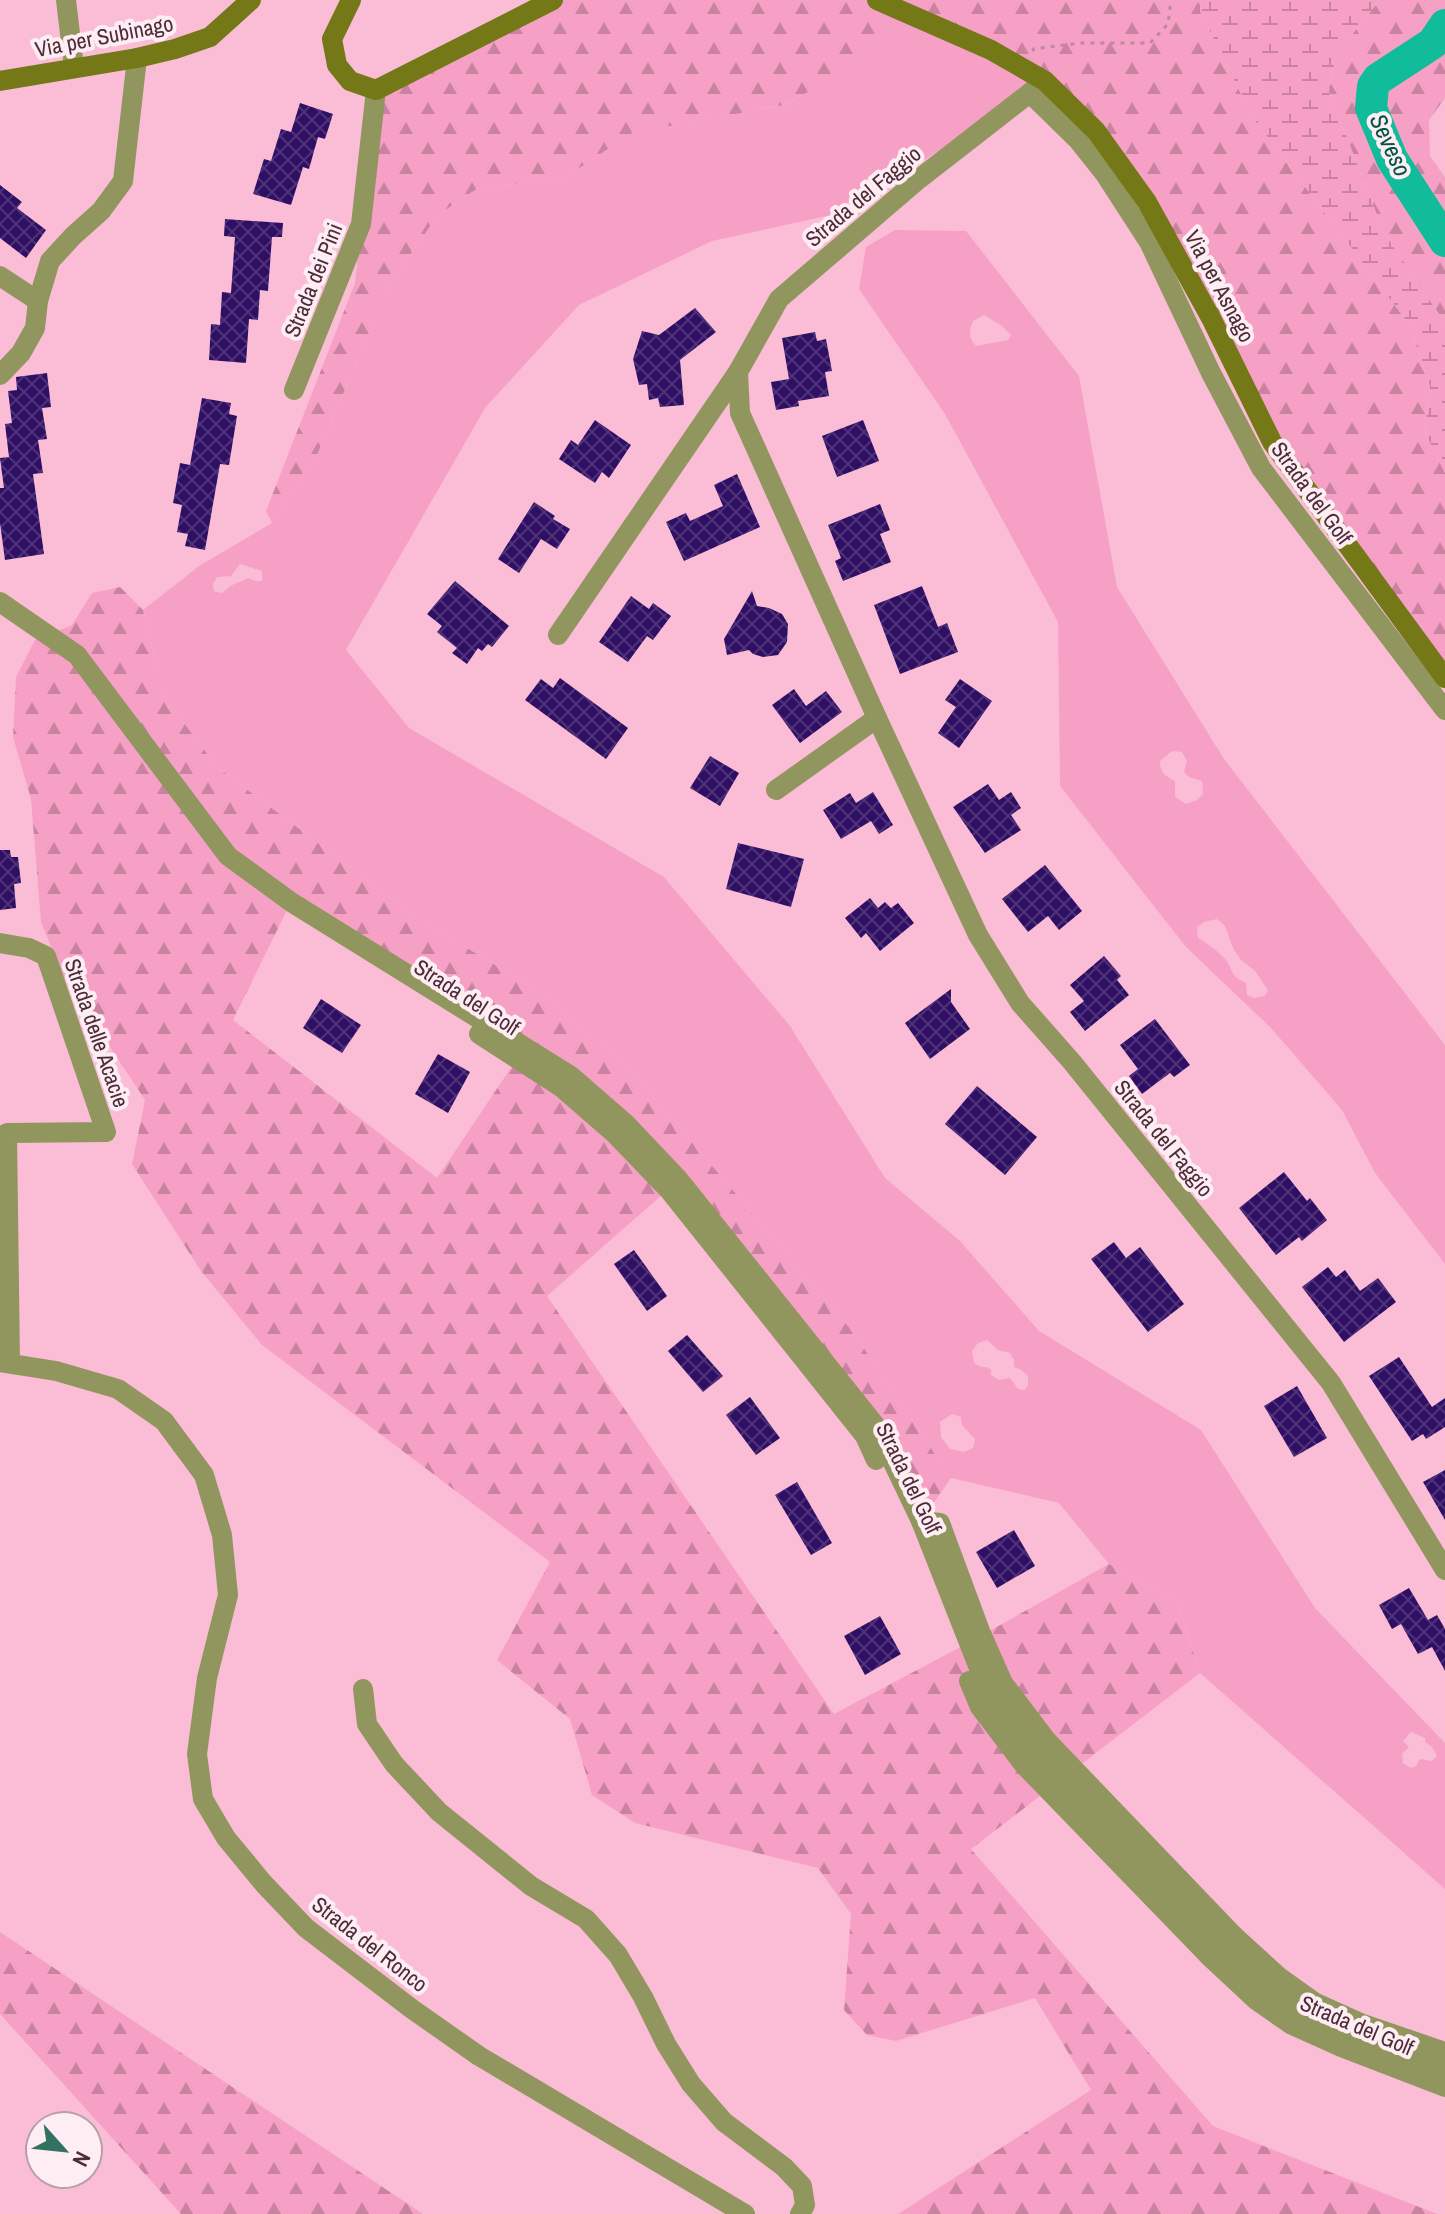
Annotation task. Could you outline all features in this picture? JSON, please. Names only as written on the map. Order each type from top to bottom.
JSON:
[{"type":"street","points":[[66,0],[74,67]]},
{"type":"street","name":"Via per Subinago","points":[[0,81],[175,49],[210,37],[251,0]]},
{"type":"street","points":[[351,0],[332,39],[337,65],[350,81],[376,90],[553,0]]},
{"type":"street","name":"Via per Asnago","points":[[877,0],[991,50],[1096,131],[1147,202],[1212,320],[1272,442],[1445,678]]},
{"type":"street","points":[[0,375],[21,353],[35,328],[38,301],[50,261],[101,211],[123,181],[137,58]]},
{"type":"street","name":"Strada del Faggio","points":[[558,635],[738,372],[779,299],[919,179],[1037,87]]},
{"type":"street","name":"Strada del Golf","points":[[1037,87],[1105,174],[1149,242],[1211,373],[1261,468],[1445,710]]},
{"type":"street","name":"Strada dei Pini","points":[[294,390],[361,224],[376,90]]},
{"type":"street","points":[[0,276],[38,301]]},
{"type":"street","name":"Strada del Faggio","points":[[738,372],[740,413],[978,935],[1020,1003],[1072,1062],[1331,1383],[1445,1570]]},
{"type":"street","name":"Strada del Golf","points":[[0,602],[77,655],[228,856],[291,902],[571,1076],[625,1123],[679,1180],[875,1425],[921,1521],[990,1696],[1034,1754],[1222,1949],[1266,1989],[1302,2015],[1351,2037],[1445,2069]]},
{"type":"street","points":[[776,790],[877,718]]},
{"type":"street","name":"Strada del Golf","points":[[291,902],[319,934],[561,1087],[615,1134],[669,1190],[865,1436],[911,1531],[980,1707],[1024,1765],[1212,1959],[1256,2000],[1292,2025],[1445,2087]]},
{"type":"street","name":"Strada delle Acacie","points":[[0,943],[29,948],[46,956],[106,1132],[7,1133],[5,1362]]},
{"type":"street","name":"Strada del Ronco","points":[[5,1362],[56,1371],[118,1389],[164,1421],[204,1475],[222,1535],[228,1595],[207,1678],[197,1754],[203,1799],[226,1838],[264,1884],[306,1928],[479,2056],[745,2214]]},
{"type":"street","name":"Strada del Golf","points":[[921,1521],[940,1523],[1003,1683],[1047,1741],[1234,1936],[1279,1977],[1314,2002],[1363,2024],[1445,2052]]},
{"type":"street","points":[[363,1689],[367,1724],[394,1764],[439,1812],[531,1886],[586,1919],[618,1955],[691,2084],[724,2122],[784,2167],[802,2186],[805,2205],[800,2214]]},
{"type":"path","points":[[1037,87],[1033,49],[1081,43],[1150,43],[1168,24],[1171,0]]},
{"type":"green space","points":[[553,0],[1201,0],[1200,11],[1253,118],[1409,324],[1430,386],[1425,432],[1445,473],[1445,678],[1272,442],[1147,202],[1045,80],[899,9],[826,82],[784,105],[632,133],[564,178],[478,188],[438,215],[391,282],[317,455],[272,523],[266,511],[355,283],[376,90]]},
{"type":"green space","points":[[1201,0],[1380,0],[1336,54],[1329,92],[1384,233],[1445,323],[1445,473],[1425,432],[1430,386],[1409,324],[1253,118],[1200,11]]},
{"type":"green space","points":[[1380,0],[1445,0],[1445,98],[1429,120],[1430,156],[1445,177],[1445,323],[1384,233],[1329,92],[1336,54]]},
{"type":"green space","points":[[899,9],[1045,81],[845,212],[712,241],[579,305],[485,408],[346,650],[409,728],[664,877],[790,1026],[885,1178],[960,1241],[1039,1331],[1201,1430],[1315,1608],[1445,1743],[1445,1889],[1200,1673],[1177,1602],[1109,1564],[1059,1503],[951,1478],[853,1332],[629,1068],[545,995],[419,919],[217,767],[163,695],[143,610],[199,566],[272,523],[317,455],[391,282],[438,215],[478,188],[564,178],[631,133],[785,105],[826,81]],"holes":[[[240,564],[262,571],[262,581],[248,578],[222,593],[214,591],[213,584],[217,577],[231,576]],[[987,1340],[998,1350],[1010,1353],[1014,1367],[1028,1376],[1025,1390],[1018,1389],[1010,1378],[999,1380],[991,1375],[987,1367],[974,1363],[972,1351],[978,1343]],[[952,1414],[961,1417],[962,1425],[975,1439],[973,1448],[964,1452],[950,1449],[941,1437],[940,1422]],[[1411,1732],[1425,1738],[1437,1756],[1432,1761],[1420,1759],[1411,1768],[1403,1763],[1402,1754],[1409,1747],[1403,1741]]]},
{"type":"green space","points":[[895,230],[966,231],[1079,376],[1117,587],[1224,759],[1445,1045],[1445,1264],[1375,1173],[1342,1110],[1271,1028],[1186,947],[1060,786],[1058,622],[945,414],[859,289],[866,247]],"holes":[[[984,315],[1011,335],[1008,340],[976,346],[973,343],[970,337],[973,321]],[[1172,751],[1182,752],[1187,761],[1184,772],[1202,781],[1203,794],[1186,804],[1175,797],[1175,781],[1164,774],[1160,761]],[[1217,919],[1225,926],[1241,960],[1255,971],[1268,990],[1265,996],[1254,998],[1247,995],[1246,983],[1234,975],[1219,953],[1198,938],[1197,927]]]},
{"type":"green space","points":[[120,587],[143,610],[163,695],[217,767],[419,919],[545,995],[629,1068],[853,1332],[951,1478],[921,1521],[875,1425],[679,1180],[547,1296],[834,1714],[1109,1564],[1177,1602],[1200,1673],[971,1849],[1213,2126],[1437,2214],[898,2214],[1091,2090],[1035,1998],[896,2041],[867,2035],[844,2010],[851,1914],[818,1868],[635,1823],[592,1795],[570,1719],[497,1660],[550,1562],[262,1345],[201,1271],[132,1164],[145,1100],[63,976],[41,922],[31,799],[13,737],[16,677],[35,640],[72,625],[92,593]],"holes":[[[291,902],[525,1047],[437,1178],[233,1020]]]},
{"type":"green space","points":[[0,1932],[423,2214],[181,2214],[104,2129],[104,2110],[87,2110],[0,2014]]},
{"type":"building","points":[[300,103],[333,114],[325,139],[318,137],[309,169],[303,167],[291,205],[253,194],[264,159],[271,161],[281,129],[291,132]]},
{"type":"building","points":[[0,185],[22,202],[17,208],[46,230],[26,258],[0,238]]},
{"type":"building","points":[[225,219],[283,223],[282,237],[272,237],[268,291],[260,290],[258,320],[249,319],[246,363],[209,360],[211,324],[220,325],[222,292],[231,293],[235,237],[224,236]]},
{"type":"building","points":[[695,308],[716,332],[680,360],[684,405],[660,407],[658,398],[649,400],[647,384],[639,385],[633,359],[642,331],[659,335]]},
{"type":"building","points":[[815,332],[817,341],[826,339],[832,371],[825,372],[829,396],[798,401],[799,406],[776,410],[771,382],[789,379],[782,338]]},
{"type":"building","points":[[47,373],[51,407],[42,408],[47,439],[38,440],[43,473],[33,474],[44,554],[5,560],[0,523],[0,488],[4,488],[0,458],[9,457],[5,424],[12,423],[8,391],[17,390],[16,377]]},
{"type":"building","points":[[202,398],[231,403],[229,414],[237,416],[229,465],[220,464],[205,550],[185,546],[188,534],[177,532],[182,505],[173,503],[180,463],[190,465]]},
{"type":"building","points":[[595,420],[631,445],[609,478],[602,472],[595,483],[559,459],[571,440],[578,445]]},
{"type":"building","points":[[863,420],[879,461],[837,477],[822,436]]},
{"type":"building","points":[[737,474],[760,527],[684,561],[666,522],[686,513],[690,521],[723,506],[714,485]]},
{"type":"building","points":[[534,502],[570,529],[557,549],[541,539],[519,573],[498,559]]},
{"type":"building","points":[[880,504],[890,530],[880,534],[891,562],[843,581],[835,561],[841,558],[828,525]]},
{"type":"building","points":[[455,581],[509,626],[492,647],[488,644],[482,651],[478,648],[467,664],[452,653],[457,648],[437,632],[442,626],[427,614]]},
{"type":"building","points":[[922,586],[938,627],[947,623],[958,652],[900,674],[874,605]]},
{"type":"building","points":[[752,591],[757,606],[782,614],[788,624],[787,642],[778,655],[763,657],[749,650],[727,655],[724,639]]},
{"type":"building","points":[[631,596],[649,609],[653,603],[671,616],[653,640],[647,636],[628,662],[599,642]]},
{"type":"building","points":[[560,678],[628,728],[606,759],[525,700],[541,679],[553,688]]},
{"type":"building","points":[[960,679],[992,701],[959,748],[938,733],[956,707],[945,700]]},
{"type":"building","points":[[794,689],[806,706],[826,691],[842,712],[800,743],[772,705]]},
{"type":"building","points":[[710,756],[739,773],[720,806],[690,788]]},
{"type":"building","points":[[988,784],[999,800],[1011,792],[1021,808],[1011,815],[1021,830],[985,853],[953,807]]},
{"type":"building","points":[[873,792],[893,825],[879,834],[871,821],[841,839],[823,810],[850,793],[856,803]]},
{"type":"building","points":[[738,843],[804,859],[791,907],[726,889]]},
{"type":"building","points":[[0,850],[10,850],[11,857],[18,857],[21,883],[14,884],[16,908],[0,910]]},
{"type":"building","points":[[1045,865],[1082,911],[1059,930],[1048,916],[1028,932],[1002,899]]},
{"type":"building","points":[[870,898],[878,908],[885,902],[891,908],[898,903],[914,923],[880,951],[866,933],[861,938],[845,918]]},
{"type":"building","points":[[1104,956],[1121,976],[1117,980],[1129,995],[1085,1031],[1070,1012],[1084,1001],[1070,985]]},
{"type":"building","points":[[951,989],[951,1002],[970,1029],[930,1059],[905,1023]]},
{"type":"building","points":[[321,999],[361,1025],[342,1053],[303,1028]]},
{"type":"building","points":[[1155,1019],[1190,1065],[1174,1077],[1170,1073],[1142,1094],[1129,1076],[1138,1069],[1120,1045]]},
{"type":"building","points":[[438,1054],[470,1072],[448,1113],[415,1094]]},
{"type":"building","points":[[977,1086],[1037,1137],[1005,1175],[945,1124]]},
{"type":"building","points":[[1284,1172],[1327,1220],[1302,1241],[1299,1237],[1276,1255],[1239,1208]]},
{"type":"building","points":[[1114,1242],[1126,1258],[1140,1247],[1184,1304],[1148,1332],[1091,1259]]},
{"type":"building","points":[[634,1250],[667,1296],[647,1311],[614,1264]]},
{"type":"building","points":[[1328,1267],[1336,1277],[1345,1270],[1360,1291],[1378,1278],[1396,1302],[1344,1342],[1302,1287]]},
{"type":"building","points":[[687,1335],[723,1376],[703,1392],[668,1351]]},
{"type":"building","points":[[1399,1357],[1432,1407],[1445,1398],[1445,1427],[1426,1439],[1423,1434],[1412,1441],[1369,1376]]},
{"type":"building","points":[[1297,1386],[1327,1438],[1294,1457],[1264,1406]]},
{"type":"building","points":[[750,1397],[780,1438],[756,1455],[726,1415]]},
{"type":"building","points":[[1445,1470],[1445,1520],[1423,1482]]},
{"type":"building","points":[[797,1482],[832,1543],[811,1555],[775,1495]]},
{"type":"building","points":[[1014,1530],[1035,1566],[997,1588],[976,1552]]},
{"type":"building","points":[[1409,1588],[1428,1620],[1437,1615],[1445,1629],[1445,1671],[1432,1647],[1418,1654],[1401,1624],[1392,1629],[1379,1605]]},
{"type":"building","points":[[880,1616],[901,1654],[865,1675],[844,1636]]},
{"type":"waterway","name":"Seveso","points":[[1445,25],[1433,43],[1378,79],[1373,86],[1371,108],[1392,159],[1445,241]]}]
